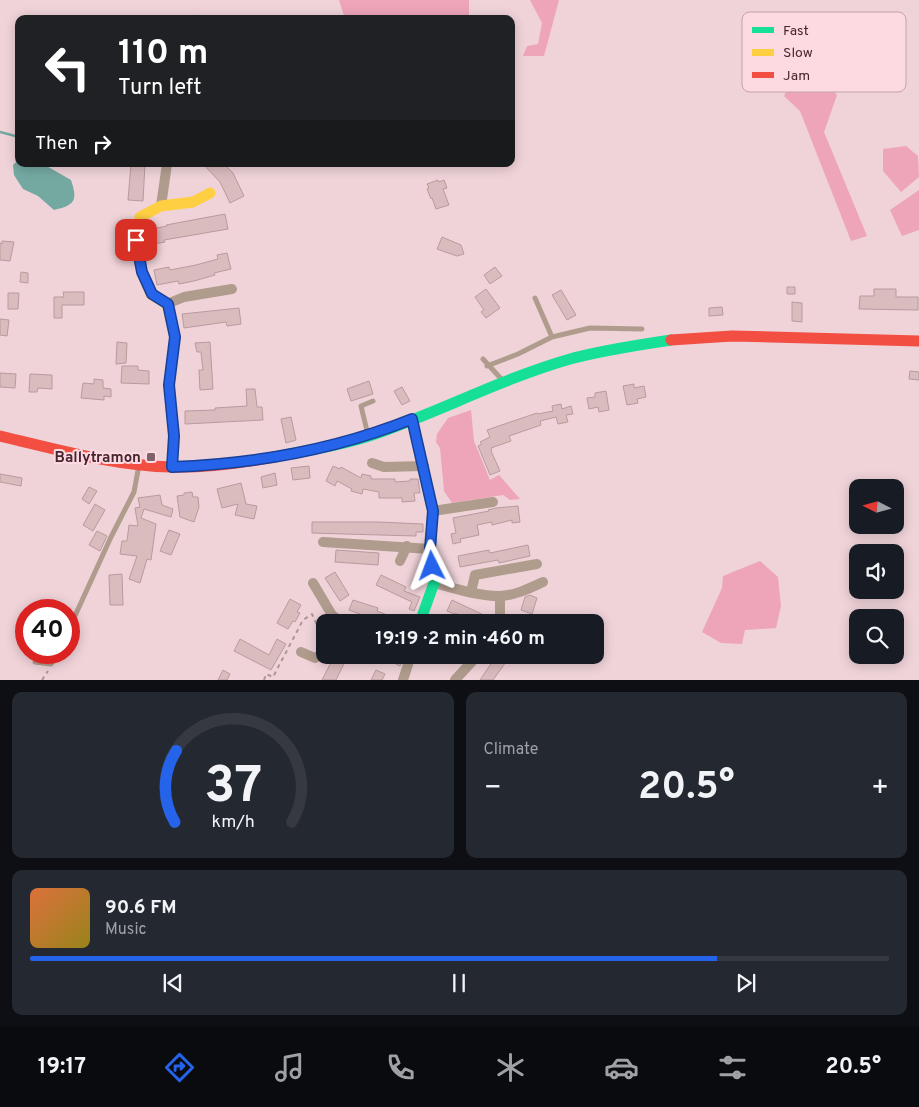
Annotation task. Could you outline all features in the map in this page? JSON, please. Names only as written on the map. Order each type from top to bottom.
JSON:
[{"type":"main road","points":[[172,467],[174,436],[169,385],[175,337],[168,304],[152,294],[142,272],[136,240],[140,217],[161,206],[193,202],[210,193]]},
{"type":"main road","points":[[0,436],[84,456],[140,464],[172,467],[240,463],[334,446],[368,436],[504,382],[571,359],[628,346],[682,338],[732,336],[919,341]]},
{"type":"main road","points":[[412,419],[433,511],[430,549],[434,583],[423,614]]},
{"type":"street","points":[[161,206],[167,167]]},
{"type":"street","points":[[168,304],[184,297],[232,288]]},
{"type":"street","points":[[372,463],[384,468],[424,466]]},
{"type":"street","points":[[433,511],[493,502]]},
{"type":"street","points":[[323,542],[430,549]]},
{"type":"street","points":[[400,561],[407,546]]},
{"type":"street","points":[[471,592],[475,575],[537,564]]},
{"type":"street","points":[[434,583],[471,592],[500,596],[520,592],[544,582]]},
{"type":"street","points":[[313,583],[331,614]]},
{"type":"street","points":[[500,596],[500,614]]},
{"type":"street","points":[[300,652],[316,658]]},
{"type":"street","points":[[403,680],[407,664]]},
{"type":"street","points":[[455,680],[470,664]]},
{"type":"lane","points":[[535,298],[552,337]]},
{"type":"lane","points":[[488,366],[552,337],[590,328],[642,329]]},
{"type":"lane","points":[[483,360],[504,382]]},
{"type":"lane","points":[[368,436],[362,406],[373,401]]},
{"type":"lane","points":[[80,605],[134,492],[140,464]]},
{"type":"path","points":[[264,680],[266,674],[272,677],[303,620],[312,614],[316,622]]},
{"type":"path","points":[[42,680],[51,664]]},
{"type":"shaded area","points":[[339,0],[469,0],[469,15],[344,15]]},
{"type":"shaded area","points":[[530,0],[559,0],[544,56],[523,56],[527,46],[538,44],[542,23]]},
{"type":"shaded area","points":[[786,92],[834,92],[837,95],[824,132],[867,236],[851,241],[800,111],[784,96]]},
{"type":"shaded area","points":[[906,146],[918,156],[919,177],[901,192],[883,171],[883,149]]},
{"type":"shaded area","points":[[919,190],[919,230],[902,236],[890,210]]},
{"type":"shaded area","points":[[471,410],[474,441],[490,480],[499,475],[520,499],[510,500],[503,495],[452,503],[444,491],[440,448],[436,442],[437,434],[448,418]]},
{"type":"shaded area","points":[[760,561],[778,577],[781,606],[776,628],[745,630],[742,644],[721,643],[702,632],[722,588],[723,576]]},
{"type":"water","points":[[15,163],[15,167],[48,167],[71,180],[74,193],[73,201],[66,206],[54,210],[38,196],[23,189],[14,175],[13,165]]},
{"type":"building","points":[[131,167],[145,167],[143,201],[128,200]]},
{"type":"building","points":[[206,167],[227,167],[233,173],[244,196],[230,203],[220,182]]},
{"type":"building","points":[[438,180],[439,182],[444,180],[447,188],[443,189],[449,205],[436,209],[427,189],[429,188],[427,184]]},
{"type":"building","points":[[225,214],[228,229],[164,240],[165,242],[149,245],[147,230]]},
{"type":"building","points":[[442,237],[461,245],[464,254],[457,256],[437,249]]},
{"type":"building","points":[[2,241],[14,242],[10,261],[0,260],[0,243],[2,244]]},
{"type":"building","points":[[227,253],[231,269],[194,281],[179,284],[178,281],[157,285],[154,270],[169,267],[170,270],[196,265],[218,259],[217,255]]},
{"type":"building","points":[[495,267],[502,276],[490,284],[484,275]]},
{"type":"building","points":[[21,272],[28,273],[28,283],[20,282]]},
{"type":"building","points":[[787,287],[795,287],[795,294],[787,294]]},
{"type":"building","points":[[486,289],[500,308],[486,318],[481,312],[484,310],[475,297]]},
{"type":"building","points":[[874,289],[896,289],[896,297],[918,297],[918,310],[859,309],[860,296],[874,296]]},
{"type":"building","points":[[561,290],[576,315],[567,320],[552,295]]},
{"type":"building","points":[[63,292],[84,292],[84,305],[62,305],[62,318],[54,318],[54,297],[64,297]]},
{"type":"building","points":[[8,293],[19,293],[18,309],[8,309]]},
{"type":"building","points":[[792,302],[802,303],[802,322],[792,321]]},
{"type":"building","points":[[722,307],[723,315],[709,316],[709,308]]},
{"type":"building","points":[[239,308],[241,324],[227,326],[226,322],[184,328],[182,314]]},
{"type":"building","points":[[0,319],[9,320],[7,336],[0,335]]},
{"type":"building","points":[[117,342],[127,343],[126,363],[116,364]]},
{"type":"building","points":[[210,342],[213,389],[200,390],[199,370],[203,370],[201,352],[197,352],[195,343]]},
{"type":"building","points":[[122,366],[138,366],[138,370],[149,371],[149,384],[121,383]]},
{"type":"building","points":[[910,371],[919,372],[919,380],[909,379]]},
{"type":"building","points":[[0,373],[16,374],[15,388],[0,387]]},
{"type":"building","points":[[30,374],[52,375],[52,389],[38,388],[37,392],[29,392]]},
{"type":"building","points":[[94,379],[103,380],[103,388],[111,389],[111,397],[104,396],[104,400],[81,398],[83,383],[94,384]]},
{"type":"building","points":[[369,381],[373,394],[351,401],[347,389]]},
{"type":"building","points":[[634,384],[634,388],[644,386],[646,397],[637,399],[638,403],[627,405],[623,386]]},
{"type":"building","points":[[402,387],[410,401],[402,405],[394,391]]},
{"type":"building","points":[[246,389],[255,389],[257,407],[262,407],[263,420],[185,424],[185,411],[247,406]]},
{"type":"building","points":[[606,391],[609,410],[599,412],[598,407],[589,409],[587,398],[595,397],[595,393]]},
{"type":"building","points":[[561,404],[562,409],[571,406],[573,414],[566,415],[568,422],[558,424],[556,417],[540,421],[541,425],[509,436],[511,441],[491,448],[500,471],[490,475],[478,446],[482,444],[480,442],[490,437],[487,430],[537,413],[553,411],[552,406]]},
{"type":"building","points":[[291,417],[296,440],[286,443],[281,419]]},
{"type":"building","points":[[309,466],[310,478],[293,480],[291,468]]},
{"type":"building","points":[[333,466],[340,469],[341,467],[361,478],[362,474],[371,476],[371,479],[395,479],[395,482],[418,479],[420,493],[414,493],[415,501],[402,502],[402,498],[379,498],[379,492],[363,489],[362,494],[351,491],[352,489],[337,481],[335,486],[326,481]]},
{"type":"building","points":[[275,473],[277,485],[263,488],[261,477]]},
{"type":"building","points":[[0,474],[22,478],[21,486],[0,482]]},
{"type":"building","points":[[241,483],[246,504],[257,506],[254,519],[235,515],[238,504],[222,508],[217,489]]},
{"type":"building","points":[[89,487],[97,491],[89,504],[82,499]]},
{"type":"building","points":[[192,492],[193,497],[198,497],[199,507],[194,522],[180,517],[177,496]]},
{"type":"building","points":[[160,495],[162,505],[173,509],[171,517],[144,509],[141,518],[156,524],[151,560],[147,559],[140,583],[129,579],[137,556],[120,554],[122,541],[127,541],[129,525],[138,526],[135,508],[140,507],[138,498]]},
{"type":"building","points":[[95,504],[105,510],[93,531],[83,525]]},
{"type":"building","points":[[518,506],[520,522],[512,523],[512,520],[492,525],[492,522],[477,525],[479,535],[460,539],[461,542],[453,544],[451,534],[456,533],[453,518],[496,508]]},
{"type":"building","points":[[312,522],[423,524],[423,532],[416,532],[416,536],[312,533]]},
{"type":"building","points":[[169,530],[180,534],[171,555],[160,551]]},
{"type":"building","points":[[97,531],[107,536],[100,551],[89,545]]},
{"type":"building","points":[[528,545],[530,556],[499,563],[498,560],[460,567],[458,556],[489,550],[490,553]]},
{"type":"building","points":[[336,550],[379,553],[378,565],[335,562]]},
{"type":"building","points":[[335,572],[349,595],[340,601],[325,578]]},
{"type":"building","points":[[122,574],[123,605],[110,605],[109,575]]},
{"type":"building","points":[[381,575],[406,587],[404,591],[420,597],[414,611],[409,609],[412,602],[376,585]]},
{"type":"building","points":[[530,595],[537,598],[532,614],[521,610],[525,597]]},
{"type":"building","points":[[290,599],[301,605],[297,612],[300,613],[288,629],[277,623]]},
{"type":"building","points":[[353,600],[378,608],[377,611],[385,614],[360,614],[349,610]]},
{"type":"building","points":[[452,600],[482,614],[454,614],[447,611]]},
{"type":"building","points":[[240,639],[269,655],[277,639],[286,644],[271,670],[234,651]]},
{"type":"building","points":[[330,664],[344,664],[336,680],[322,680]]},
{"type":"building","points":[[491,664],[505,664],[493,680],[480,680]]},
{"type":"building","points":[[223,670],[230,674],[227,680],[218,680]]},
{"type":"building","points":[[376,670],[385,674],[382,680],[371,680]]},
{"type":"waterway","points":[[0,132],[15,136]]},
{"type":"traffic: fast","points":[[274,457],[339,444],[378,433],[521,375],[570,359],[608,350],[671,340]]},
{"type":"traffic: fast","points":[[412,419],[433,511],[430,549],[434,583],[423,614]]},
{"type":"traffic: slow","points":[[172,467],[174,436],[169,385],[175,337],[167,304],[151,294],[142,272],[136,240],[140,217],[161,206],[193,202],[210,193]]},
{"type":"traffic: jam","points":[[671,340],[732,336],[919,341]]},
{"type":"traffic: jam","points":[[0,436],[86,456],[151,466],[211,466],[274,457]]},
{"type":"place","name":"Ballytramon","points":[[151,457]]},
{"type":"route","points":[[136,240],[142,272],[152,294],[168,304],[175,337],[170,364],[169,385],[174,436],[172,467],[240,463],[334,446],[378,433],[412,419],[433,511],[430,549],[432,566]]}]
